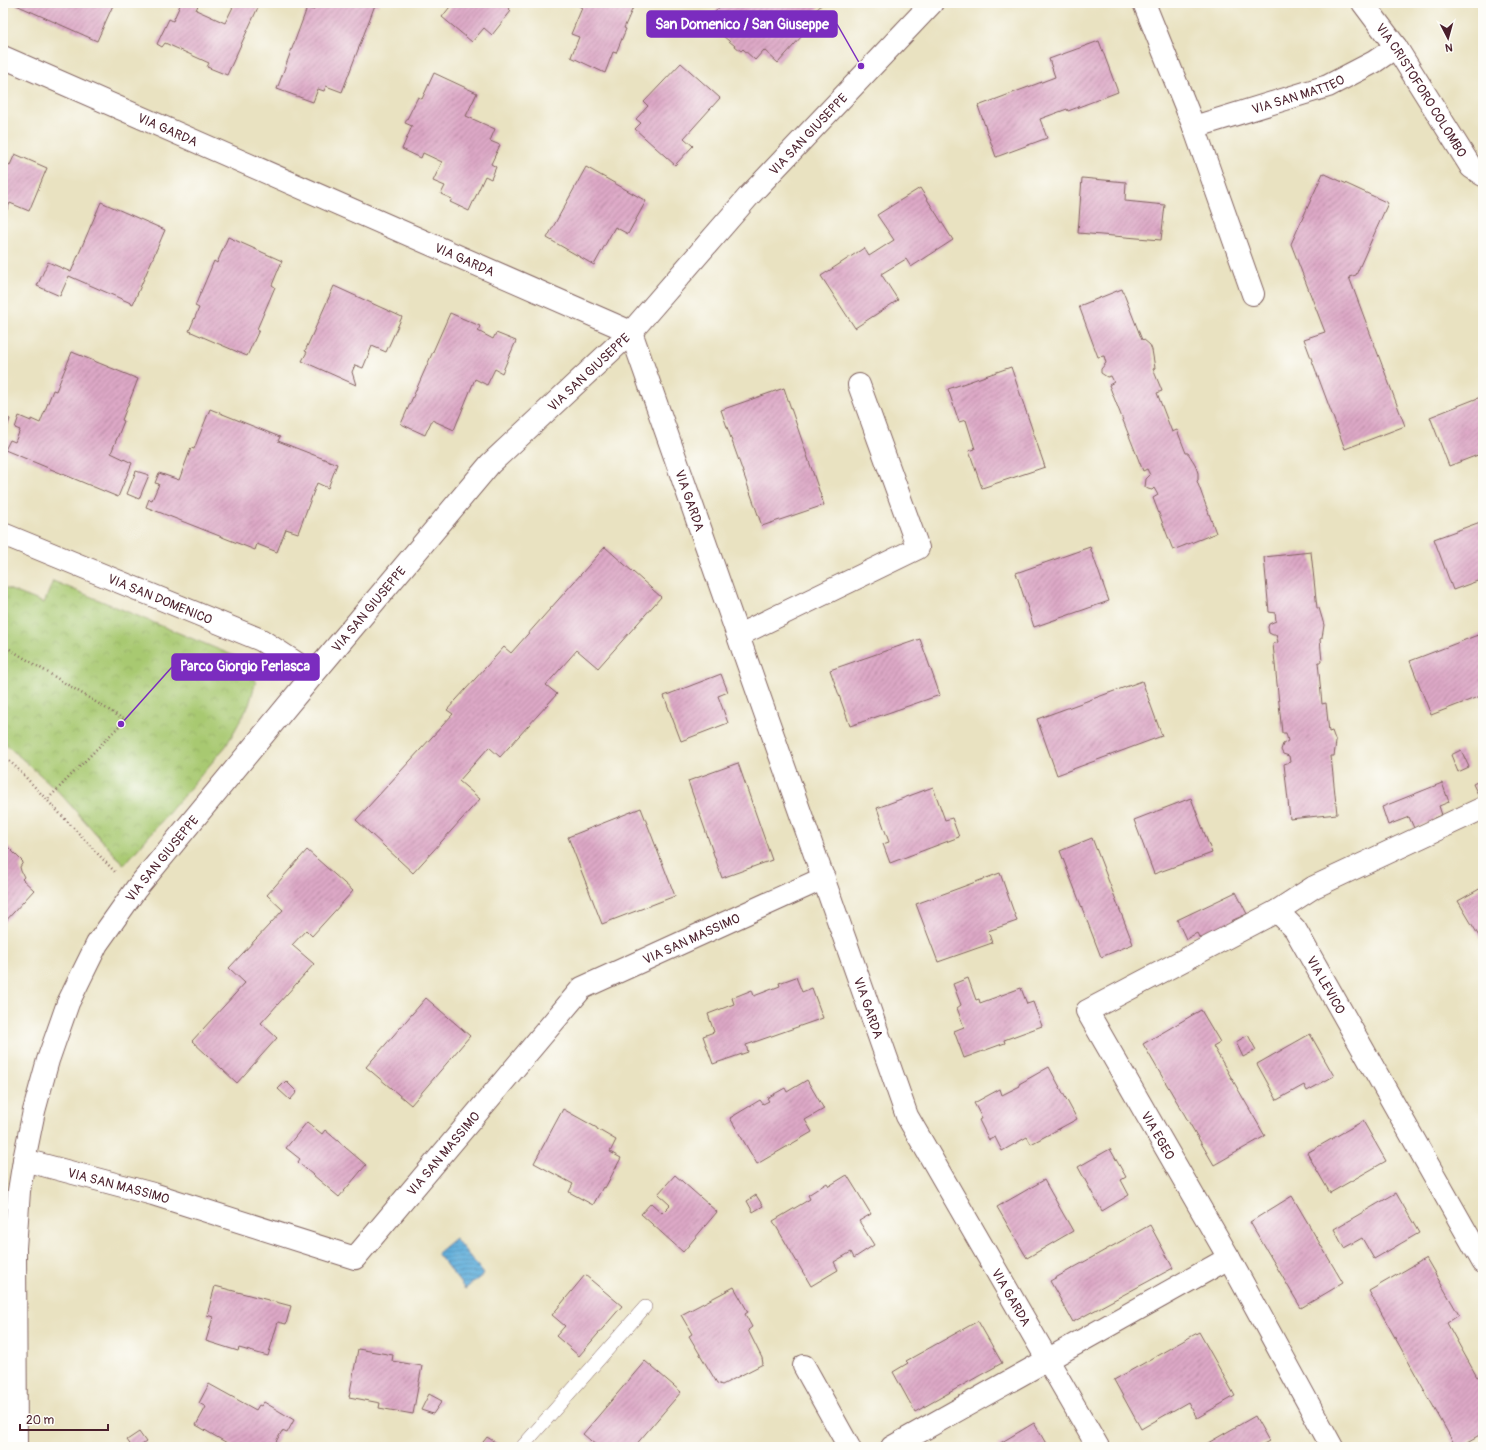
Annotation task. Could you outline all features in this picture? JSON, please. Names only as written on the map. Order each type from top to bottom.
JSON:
[{"type":"street","name":"VIA SAN GIUSEPPE","points":[[16,1447],[9,1248],[34,1111],[48,1060],[68,1003],[97,944],[136,889],[490,464],[631,332],[749,196],[932,3]]},
{"type":"street","points":[[1144,3],[1194,127],[1253,294]]},
{"type":"street","name":"VIA CRISTOFORO COLOMBO","points":[[1363,3],[1396,47],[1471,167],[1483,175]]},
{"type":"street","name":"VIA SAN MATTEO","points":[[1194,127],[1328,86],[1374,62],[1396,47]]},
{"type":"street","name":"VIA GARDA","points":[[3,57],[631,332],[908,1116],[1098,1447]]},
{"type":"street","points":[[739,635],[918,548],[859,385]]},
{"type":"street","name":"VIA SAN DOMENICO","points":[[3,534],[261,640],[298,664],[312,676]]},
{"type":"street","points":[[1277,911],[1314,887],[1483,808]]},
{"type":"street","name":"VIA SAN MASSIMO","points":[[24,1160],[153,1194],[355,1258],[582,988],[824,878]]},
{"type":"street","name":"VIA EGEO","points":[[1277,911],[1087,1011],[1229,1258],[1332,1447]]},
{"type":"street","name":"VIA LEVICO","points":[[1277,911],[1295,929],[1483,1262]]},
{"type":"street","points":[[892,1447],[1229,1258]]},
{"type":"street","points":[[804,1366],[849,1447]]},
{"type":"lane","points":[[522,1447],[645,1307]]},
{"type":"path","points":[[3,645],[125,720],[47,800]]},
{"type":"path","points":[[3,756],[15,766],[117,874]]},
{"type":"green space","points":[[53,581],[244,660],[256,681],[249,705],[226,746],[124,865],[56,789],[3,742],[3,587],[44,603]]},
{"type":"water","points":[[455,1238],[484,1274],[465,1289],[437,1253]]},
{"type":"building","points":[[114,3],[97,41],[14,4]]},
{"type":"building","points":[[181,3],[199,3],[196,10],[225,23],[235,3],[260,3],[227,75],[207,67],[209,63],[165,43],[162,47],[157,44],[169,19],[173,21]]},
{"type":"building","points":[[316,3],[380,3],[378,6],[375,5],[342,92],[326,86],[324,91],[318,89],[313,102],[277,89],[307,8],[314,10]]},
{"type":"building","points":[[453,3],[514,3],[509,9],[511,11],[492,35],[484,28],[472,42],[442,17]]},
{"type":"building","points":[[580,3],[635,3],[624,28],[626,29],[616,53],[613,52],[605,73],[571,57],[579,37],[571,34],[582,8],[579,6]]},
{"type":"building","points":[[723,3],[823,3],[797,31],[802,36],[778,63],[764,50],[755,60],[743,49],[741,51],[723,36],[732,26],[715,12]]},
{"type":"building","points":[[1099,41],[1118,92],[1068,111],[1067,109],[1040,119],[1047,138],[996,157],[978,106],[1055,77],[1049,59]]},
{"type":"building","points":[[681,63],[720,98],[684,138],[693,146],[675,165],[635,129],[641,123],[636,119],[648,106],[644,102]]},
{"type":"building","points":[[434,73],[477,93],[466,116],[495,129],[490,141],[500,145],[491,164],[496,167],[491,179],[485,176],[469,211],[450,202],[452,199],[441,194],[445,186],[433,181],[442,162],[423,153],[421,158],[402,149],[412,126],[405,123],[418,97],[422,99]]},
{"type":"building","points":[[15,154],[47,168],[29,211],[10,203],[3,218],[3,162],[10,165]]},
{"type":"building","points":[[586,167],[646,201],[628,234],[615,227],[594,265],[547,238]]},
{"type":"building","points":[[1323,173],[1388,203],[1356,275],[1349,277],[1405,426],[1345,449],[1304,339],[1325,332],[1291,244]]},
{"type":"building","points":[[1082,178],[1126,182],[1125,201],[1165,205],[1161,240],[1078,233]]},
{"type":"building","points":[[920,188],[953,240],[911,267],[906,259],[881,274],[898,300],[855,328],[821,276],[864,248],[869,256],[894,240],[877,215]]},
{"type":"building","points":[[101,202],[165,230],[133,304],[69,276],[60,296],[37,286],[48,262],[71,272]]},
{"type":"building","points":[[228,237],[282,261],[272,285],[275,287],[257,329],[259,330],[247,356],[189,331],[199,308],[195,306],[214,261],[217,263]]},
{"type":"building","points":[[334,286],[402,317],[386,352],[372,346],[363,368],[355,365],[352,372],[356,385],[302,361]]},
{"type":"building","points":[[1122,289],[1142,340],[1143,339],[1150,345],[1152,350],[1155,368],[1153,369],[1162,391],[1157,393],[1172,432],[1177,430],[1186,453],[1188,453],[1195,464],[1198,473],[1197,481],[1216,533],[1173,550],[1153,498],[1158,495],[1154,488],[1152,490],[1145,487],[1146,479],[1150,475],[1147,469],[1143,471],[1109,385],[1114,382],[1111,376],[1107,377],[1101,373],[1101,369],[1106,363],[1104,356],[1098,357],[1079,306]]},
{"type":"building","points":[[450,313],[480,326],[478,331],[493,339],[496,333],[516,341],[502,373],[495,369],[487,385],[475,379],[454,430],[432,420],[425,435],[401,424]]},
{"type":"building","points":[[72,352],[138,379],[122,420],[124,421],[111,453],[132,463],[118,497],[5,450],[10,440],[15,442],[20,430],[15,428],[19,416],[40,423],[53,390],[56,391]]},
{"type":"building","points":[[1011,367],[1045,467],[982,488],[969,451],[975,449],[966,420],[959,422],[948,389]]},
{"type":"building","points":[[784,388],[824,505],[762,526],[721,410]]},
{"type":"building","points":[[1483,396],[1483,453],[1449,466],[1430,417]]},
{"type":"building","points":[[210,409],[280,437],[278,441],[337,464],[328,488],[317,483],[298,533],[286,529],[277,552],[257,544],[255,550],[146,507],[149,499],[152,500],[159,484],[155,483],[159,473],[179,480],[191,448],[194,449]]},
{"type":"building","points":[[3,416],[10,419],[3,439]]},
{"type":"building","points":[[136,471],[149,475],[139,499],[127,494]]},
{"type":"building","points":[[1483,521],[1483,579],[1453,590],[1434,539]]},
{"type":"building","points":[[605,547],[661,597],[598,668],[577,650],[546,685],[557,694],[500,757],[489,747],[459,781],[480,799],[413,873],[356,820],[453,714],[447,710],[504,647],[511,653]]},
{"type":"building","points":[[1090,547],[1109,601],[1034,627],[1016,573]]},
{"type":"building","points":[[1311,552],[1317,608],[1319,608],[1324,625],[1322,638],[1320,639],[1322,662],[1318,662],[1322,704],[1326,703],[1329,732],[1332,731],[1336,742],[1334,756],[1331,756],[1337,814],[1290,819],[1284,764],[1290,762],[1289,756],[1283,754],[1281,750],[1283,744],[1288,741],[1286,733],[1282,733],[1273,644],[1278,642],[1276,635],[1269,633],[1268,627],[1269,624],[1276,621],[1275,613],[1269,612],[1264,557]]},
{"type":"building","points":[[1483,633],[1483,695],[1431,715],[1410,661]]},
{"type":"building","points":[[920,639],[940,695],[850,726],[830,670]]},
{"type":"building","points":[[721,674],[728,692],[718,696],[728,723],[681,741],[664,696]]},
{"type":"building","points":[[1142,681],[1162,736],[1057,775],[1037,719]]},
{"type":"building","points":[[1461,750],[1469,767],[1458,772],[1451,755]]},
{"type":"building","points":[[738,763],[772,860],[722,878],[688,781]]},
{"type":"building","points":[[1483,779],[1483,800],[1481,801],[1473,784]]},
{"type":"building","points":[[1442,783],[1449,802],[1439,806],[1442,815],[1434,818],[1435,820],[1414,828],[1409,817],[1388,825],[1382,807]]},
{"type":"building","points":[[933,787],[945,820],[952,818],[959,837],[890,863],[883,844],[889,842],[877,808]]},
{"type":"building","points":[[1191,798],[1212,853],[1154,874],[1134,820]]},
{"type":"building","points":[[641,808],[675,896],[602,924],[568,837]]},
{"type":"building","points":[[1092,838],[1133,944],[1101,957],[1060,851]]},
{"type":"building","points":[[6,845],[23,862],[20,867],[24,877],[22,879],[34,890],[3,924],[3,849]]},
{"type":"building","points":[[307,850],[353,891],[312,936],[306,930],[292,945],[314,964],[261,1023],[277,1038],[237,1083],[192,1041],[245,983],[229,968],[283,910],[267,895]]},
{"type":"building","points":[[1000,873],[1017,921],[988,931],[992,943],[938,962],[916,904]]},
{"type":"building","points":[[1483,887],[1483,943],[1458,901]]},
{"type":"building","points":[[1236,892],[1247,914],[1231,921],[1236,932],[1204,947],[1197,933],[1186,939],[1177,920]]},
{"type":"building","points":[[796,977],[802,992],[812,988],[823,1018],[746,1045],[748,1052],[713,1064],[703,1036],[714,1032],[708,1014],[734,1004],[732,998],[752,990],[754,996],[780,986],[779,983]]},
{"type":"building","points":[[968,978],[976,1000],[979,999],[980,1003],[1021,988],[1027,1004],[1033,1002],[1042,1026],[1004,1040],[1005,1043],[964,1058],[954,1031],[964,1027],[957,1008],[961,1005],[953,984]]},
{"type":"building","points":[[426,998],[470,1036],[411,1105],[366,1067]]},
{"type":"building","points":[[1201,1010],[1220,1042],[1213,1046],[1265,1136],[1214,1165],[1143,1044]]},
{"type":"building","points":[[1310,1034],[1334,1076],[1307,1091],[1304,1085],[1277,1100],[1257,1064]]},
{"type":"building","points":[[1248,1035],[1256,1050],[1243,1057],[1236,1042]]},
{"type":"building","points":[[1049,1067],[1077,1119],[1031,1144],[1027,1137],[1002,1151],[995,1137],[989,1140],[979,1120],[982,1118],[974,1103],[1000,1089],[1002,1095],[1020,1086],[1019,1084]]},
{"type":"building","points":[[807,1080],[824,1109],[805,1120],[812,1132],[757,1164],[730,1118],[760,1100],[763,1104],[769,1101],[767,1098],[785,1088],[787,1092]]},
{"type":"building","points":[[286,1081],[297,1092],[290,1100],[278,1089]]},
{"type":"building","points":[[563,1109],[616,1140],[610,1152],[621,1158],[605,1188],[603,1187],[593,1205],[569,1192],[573,1184],[534,1163]]},
{"type":"building","points":[[1363,1121],[1386,1161],[1330,1193],[1307,1153]]},
{"type":"building","points":[[307,1122],[322,1134],[325,1130],[366,1165],[339,1197],[300,1164],[298,1162],[300,1159],[286,1148]]},
{"type":"building","points":[[1110,1149],[1126,1177],[1121,1180],[1129,1195],[1102,1211],[1078,1167]]},
{"type":"building","points":[[675,1175],[717,1212],[683,1252],[641,1214],[651,1203],[662,1213],[670,1205],[658,1194]]},
{"type":"building","points":[[847,1175],[871,1214],[859,1221],[874,1245],[854,1258],[851,1252],[834,1262],[838,1270],[811,1286],[773,1221],[810,1199],[808,1195],[827,1183],[829,1186]]},
{"type":"building","points":[[1044,1180],[1073,1231],[1027,1258],[997,1207]]},
{"type":"building","points":[[1396,1193],[1419,1233],[1374,1259],[1362,1238],[1344,1248],[1334,1229]]},
{"type":"building","points":[[756,1195],[763,1206],[753,1212],[747,1201]]},
{"type":"building","points":[[1292,1196],[1343,1283],[1301,1308],[1250,1222]]},
{"type":"building","points":[[1150,1225],[1173,1268],[1073,1322],[1050,1281]]},
{"type":"building","points":[[1426,1258],[1459,1315],[1447,1323],[1477,1377],[1483,1374],[1483,1433],[1467,1442],[1470,1447],[1456,1447],[1369,1291]]},
{"type":"building","points":[[585,1275],[622,1306],[579,1356],[556,1336],[565,1326],[552,1315]]},
{"type":"building","points":[[215,1286],[291,1306],[286,1324],[278,1322],[268,1356],[239,1348],[238,1351],[206,1341],[213,1317],[207,1315]]},
{"type":"building","points":[[734,1287],[748,1312],[745,1314],[752,1327],[748,1330],[762,1358],[763,1364],[722,1385],[717,1383],[689,1336],[692,1334],[681,1315]]},
{"type":"building","points":[[978,1321],[1002,1363],[915,1412],[893,1372],[908,1363],[906,1361]]},
{"type":"building","points":[[1199,1332],[1235,1396],[1197,1418],[1188,1402],[1141,1429],[1114,1380]]},
{"type":"building","points":[[358,1349],[393,1355],[392,1361],[422,1366],[413,1414],[379,1408],[380,1403],[349,1397]]},
{"type":"building","points":[[645,1361],[681,1392],[634,1447],[598,1447],[583,1434]]},
{"type":"building","points":[[209,1384],[256,1410],[259,1405],[261,1406],[264,1402],[294,1420],[287,1433],[282,1431],[273,1447],[234,1447],[196,1425],[206,1407],[199,1403]]},
{"type":"building","points":[[429,1394],[442,1401],[433,1414],[421,1410]]},
{"type":"building","points":[[1255,1416],[1269,1441],[1258,1447],[1201,1447]]},
{"type":"building","points":[[1034,1423],[1048,1447],[998,1447],[997,1445]]},
{"type":"building","points":[[139,1432],[146,1442],[139,1447],[132,1447],[127,1440]]},
{"type":"building","points":[[487,1437],[503,1447],[480,1446]]},
{"type":"place","name":"San Domenico / San Giuseppe","points":[[861,66]]},
{"type":"place","name":"Parco Giorgio Perlasca","points":[[121,724]]}]
